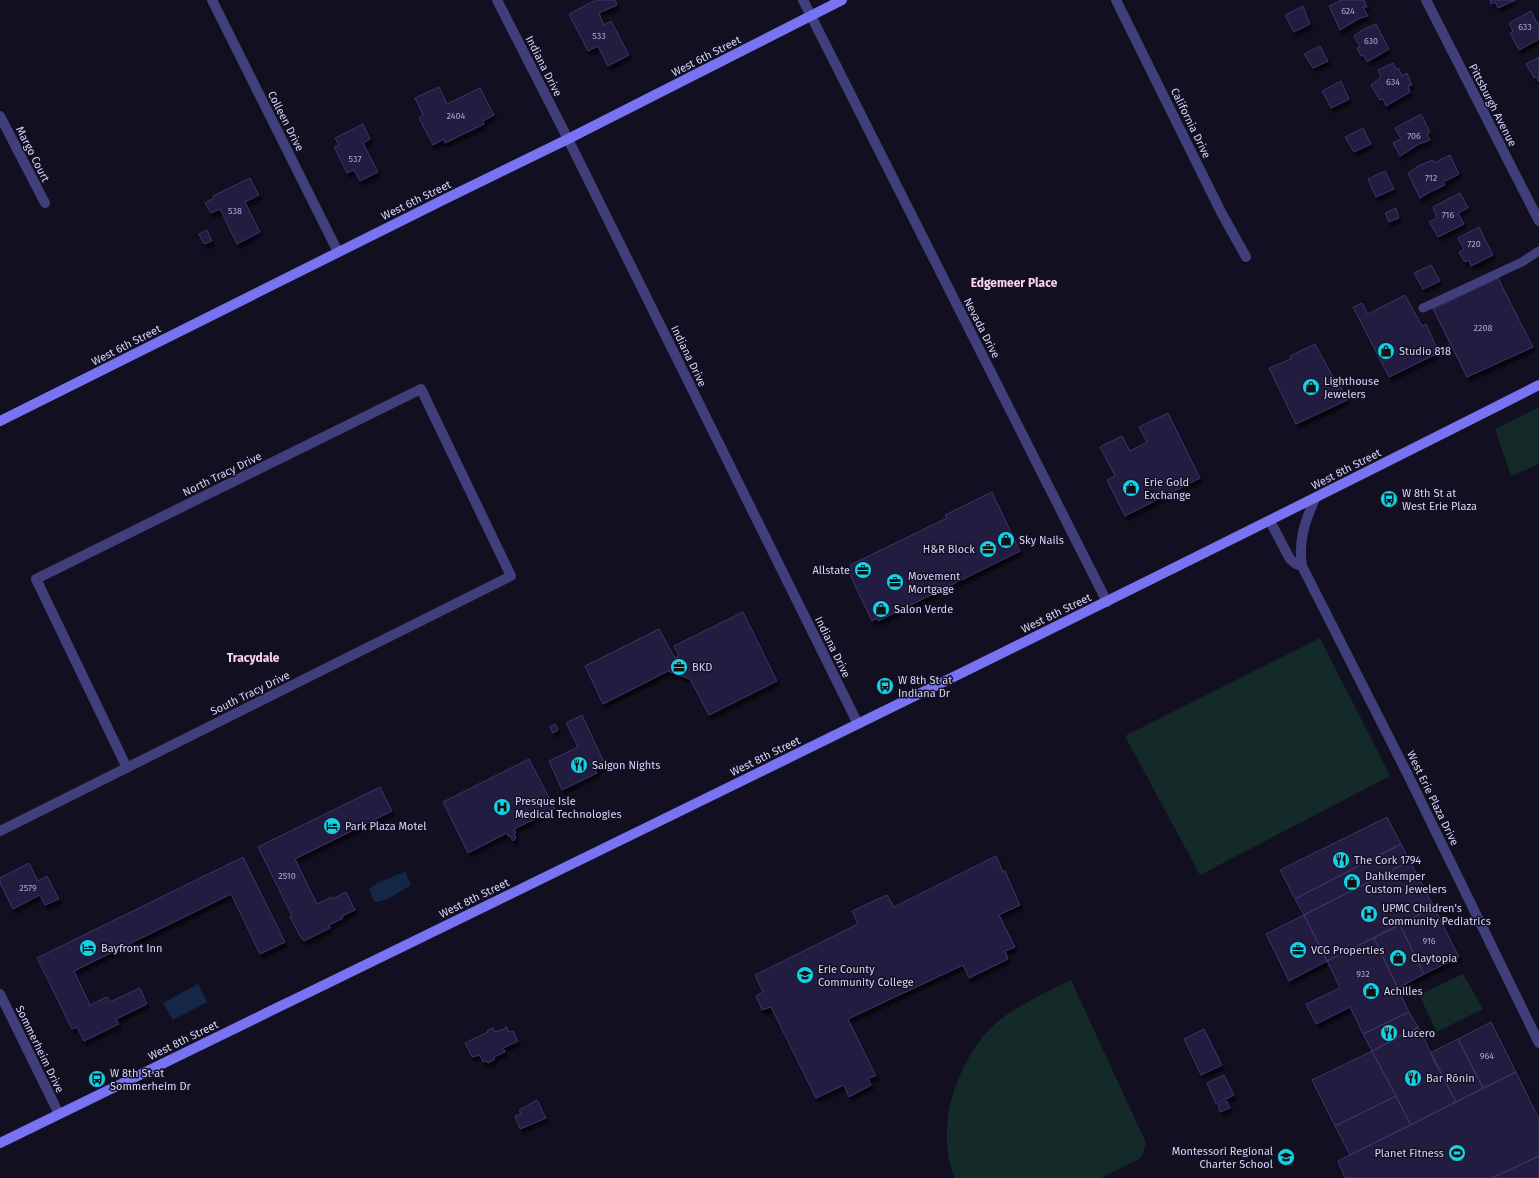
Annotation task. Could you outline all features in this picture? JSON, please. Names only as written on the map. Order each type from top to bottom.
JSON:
[{"type":"main road","name":"West 6th Street","points":[[0,421],[568,139],[842,0]]},
{"type":"main road","name":"West 8th Street","points":[[0,1143],[1107,602],[1315,499],[1539,385]]},
{"type":"street","name":"Colleen Drive","points":[[212,0],[338,252]]},
{"type":"street","name":"Indiana Drive","points":[[497,0],[568,139],[858,724]]},
{"type":"street","name":"Nevada Drive","points":[[803,0],[1107,602]]},
{"type":"street","name":"California Drive","points":[[1116,0],[1221,212],[1246,257]]},
{"type":"street","name":"Pittsburgh Avenue","points":[[1426,0],[1539,222]]},
{"type":"street","name":"Margo Court","points":[[0,116],[45,203]]},
{"type":"street","name":"North Tracy Drive","points":[[127,768],[36,579],[421,389],[511,576]]},
{"type":"street","name":"West Erie Plaza Drive","points":[[1315,499],[1302,535],[1300,555],[1302,566],[1407,773],[1539,1043]]},
{"type":"street","name":"West Erie Plaza Drive","points":[[1270,521],[1290,559],[1296,564],[1302,566]]},
{"type":"street","name":"South Tracy Drive","points":[[0,831],[511,576]]},
{"type":"street","name":"Sommerheim Drive","points":[[0,994],[59,1114]]},
{"type":"lane","points":[[1423,308],[1522,262],[1539,251]]},
{"type":"green space","points":[[1539,407],[1539,464],[1511,476],[1495,429]]},
{"type":"green space","points":[[1320,638],[1390,776],[1200,875],[1125,736]]},
{"type":"green space","points":[[1463,974],[1483,1009],[1437,1032],[1419,995]]},
{"type":"green space","points":[[1071,980],[1146,1143],[1141,1158],[1101,1178],[954,1178],[948,1149],[947,1124],[959,1077],[975,1047],[995,1024],[1012,1011]]},
{"type":"water","points":[[406,872],[411,885],[389,898],[379,902],[374,902],[369,889],[377,883]]},
{"type":"water","points":[[198,984],[207,1002],[173,1020],[163,1003]]},
{"type":"building","points":[[596,0],[615,0],[617,5],[599,13],[604,25],[611,21],[629,55],[608,66],[598,46],[588,51],[569,14]]},
{"type":"building","points":[[1342,0],[1364,0],[1367,7],[1363,7],[1368,16],[1360,18],[1340,30],[1329,6]]},
{"type":"building","points":[[1490,0],[1515,0],[1498,8],[1495,2],[1491,4]]},
{"type":"building","points":[[1303,6],[1310,24],[1294,32],[1285,15]]},
{"type":"building","points":[[1531,11],[1537,23],[1539,22],[1539,39],[1519,50],[1510,33],[1513,31],[1509,23]]},
{"type":"building","points":[[1376,24],[1389,49],[1367,62],[1363,55],[1361,56],[1357,48],[1360,47],[1354,36],[1364,29]]},
{"type":"building","points":[[1320,46],[1328,61],[1313,68],[1304,54]]},
{"type":"building","points":[[1539,57],[1538,81],[1537,77],[1534,78],[1526,64]]},
{"type":"building","points":[[1393,63],[1396,69],[1398,68],[1402,76],[1407,73],[1412,85],[1408,86],[1410,92],[1386,106],[1383,99],[1380,100],[1371,85],[1381,77],[1378,70]]},
{"type":"building","points":[[1341,81],[1349,99],[1331,108],[1322,91]]},
{"type":"building","points":[[439,87],[447,104],[480,88],[494,115],[483,121],[484,124],[445,143],[444,139],[433,145],[419,118],[423,115],[415,98]]},
{"type":"building","points":[[1421,114],[1430,132],[1427,134],[1430,140],[1419,144],[1400,156],[1393,143],[1401,139],[1395,128]]},
{"type":"building","points":[[363,124],[370,139],[363,143],[378,172],[360,181],[354,170],[347,173],[334,147],[339,145],[335,138]]},
{"type":"building","points":[[1363,128],[1371,144],[1354,152],[1345,137]]},
{"type":"building","points":[[1450,155],[1459,174],[1443,182],[1445,185],[1420,198],[1408,173],[1420,165],[1433,160],[1434,163]]},
{"type":"building","points":[[1385,171],[1394,189],[1376,197],[1368,179]]},
{"type":"building","points":[[250,178],[259,195],[245,202],[260,232],[237,244],[220,209],[211,213],[205,203],[214,198],[213,196]]},
{"type":"building","points":[[1460,193],[1468,208],[1458,213],[1464,224],[1438,237],[1429,222],[1437,218],[1433,207]]},
{"type":"building","points":[[1396,208],[1399,218],[1389,222],[1385,213]]},
{"type":"building","points":[[1479,227],[1493,255],[1471,266],[1469,260],[1465,262],[1459,252],[1464,249],[1458,238]]},
{"type":"building","points":[[207,230],[212,241],[204,244],[199,234]]},
{"type":"building","points":[[1431,265],[1440,281],[1423,289],[1414,273]]},
{"type":"building","points":[[1498,278],[1533,347],[1467,377],[1433,309]]},
{"type":"building","points":[[1405,295],[1422,326],[1426,324],[1437,348],[1434,349],[1436,354],[1389,377],[1353,307],[1362,303],[1368,314]]},
{"type":"building","points":[[1315,344],[1338,386],[1340,385],[1347,400],[1296,424],[1269,368],[1291,359],[1290,356]]},
{"type":"building","points":[[1168,413],[1200,478],[1125,516],[1107,480],[1115,476],[1100,447],[1122,436],[1130,451],[1147,442],[1139,427]]},
{"type":"building","points":[[992,492],[1020,551],[878,621],[877,618],[872,621],[848,571],[852,569],[850,565],[947,518],[945,515]]},
{"type":"building","points":[[1392,494],[1394,499],[1385,503],[1383,499]]},
{"type":"building","points":[[743,612],[777,681],[709,715],[690,679],[668,671],[603,704],[585,666],[659,629],[675,658],[679,656],[674,646]]},
{"type":"building","points":[[582,715],[605,764],[595,770],[597,773],[562,790],[549,761],[578,747],[566,723]]},
{"type":"building","points":[[555,724],[558,730],[553,733],[550,727]]},
{"type":"building","points":[[529,759],[555,809],[514,829],[516,838],[513,841],[507,833],[468,853],[443,802]]},
{"type":"building","points":[[380,787],[392,811],[295,859],[317,904],[332,897],[333,899],[346,892],[355,910],[342,916],[343,918],[329,925],[330,928],[304,941],[290,917],[292,916],[258,847]]},
{"type":"building","points":[[1387,817],[1401,844],[1295,899],[1280,870]]},
{"type":"building","points":[[1401,844],[1410,861],[1304,915],[1295,899]]},
{"type":"building","points":[[996,856],[1003,872],[1005,871],[1020,905],[999,915],[1015,947],[1005,951],[1008,959],[969,978],[963,965],[848,1019],[876,1076],[868,1078],[871,1085],[849,1097],[844,1085],[816,1098],[771,1007],[762,1010],[756,996],[763,992],[755,975],[858,924],[852,911],[887,895],[894,907]]},
{"type":"building","name":"Bayfront Inn","points":[[243,857],[285,942],[260,954],[231,894],[74,971],[90,1005],[107,997],[110,1002],[140,988],[147,1004],[116,1019],[119,1024],[84,1041],[77,1027],[72,1029],[37,958]]},
{"type":"building","points":[[1410,861],[1434,907],[1327,961],[1304,915]]},
{"type":"building","points":[[29,863],[38,881],[47,876],[59,899],[45,905],[40,895],[13,909],[0,883],[0,878]]},
{"type":"building","points":[[1434,907],[1459,957],[1424,974],[1400,925]]},
{"type":"building","points":[[1304,915],[1327,961],[1289,981],[1266,934]]},
{"type":"building","points":[[1400,925],[1424,974],[1398,988],[1374,938]]},
{"type":"building","points":[[1374,938],[1409,1012],[1363,1034],[1350,1007],[1316,1024],[1306,1004],[1340,988],[1327,961]]},
{"type":"building","points":[[1409,1012],[1418,1027],[1372,1051],[1363,1034]]},
{"type":"building","points":[[1491,1022],[1516,1072],[1483,1088],[1458,1039]]},
{"type":"building","points":[[506,1026],[509,1032],[513,1031],[518,1041],[503,1048],[505,1052],[494,1057],[494,1060],[488,1063],[486,1061],[483,1062],[480,1055],[472,1057],[465,1043],[488,1032],[487,1031],[490,1029],[493,1028],[495,1032],[504,1029]]},
{"type":"building","points":[[1418,1027],[1456,1102],[1411,1125],[1372,1051]]},
{"type":"building","points":[[1204,1029],[1222,1065],[1201,1075],[1184,1039]]},
{"type":"building","points":[[1458,1039],[1483,1088],[1456,1102],[1430,1053]]},
{"type":"building","points":[[1372,1051],[1396,1096],[1335,1126],[1312,1080]]},
{"type":"building","points":[[1516,1072],[1539,1119],[1539,1156],[1492,1178],[1345,1178],[1338,1161]]},
{"type":"building","points":[[1224,1075],[1234,1095],[1216,1104],[1207,1083]]},
{"type":"building","points":[[1396,1096],[1411,1125],[1350,1155],[1335,1126]]},
{"type":"building","points":[[537,1100],[546,1118],[520,1129],[515,1116],[521,1114],[519,1110]]},
{"type":"building","points":[[1227,1101],[1230,1108],[1220,1112],[1218,1105]]},
{"type":"building","points":[[1539,1156],[1539,1178],[1492,1178]]},
{"type":"place","name":"Studio 818","points":[[1386,351]]},
{"type":"place","name":"Lighthouse Jewelers","points":[[1311,387]]},
{"type":"place","name":"Erie Gold Exchange","points":[[1131,488]]},
{"type":"place","name":"W 8th St at West Erie Plaza","points":[[1389,499]]},
{"type":"place","name":"Sky Nails","points":[[1006,540]]},
{"type":"place","name":"H&R Block","points":[[988,549]]},
{"type":"place","name":"Allstate","points":[[863,570]]},
{"type":"place","name":"Movement Mortgage","points":[[895,582]]},
{"type":"place","name":"Salon Verde","points":[[881,609]]},
{"type":"place","name":"BKD","points":[[679,667]]},
{"type":"place","name":"W 8th St at Indiana Dr","points":[[885,686]]},
{"type":"place","name":"Saigon Nights","points":[[579,765]]},
{"type":"place","name":"Presque Isle Medical Technologies","points":[[502,807]]},
{"type":"place","name":"Park Plaza Motel","points":[[332,826]]},
{"type":"place","name":"The Cork 1794","points":[[1341,860]]},
{"type":"place","name":"Dahlkemper Custom Jewelers","points":[[1352,882]]},
{"type":"place","name":"UPMC Children's Community Pediatrics","points":[[1369,914]]},
{"type":"place","name":"Bayfront Inn","points":[[88,948]]},
{"type":"place","name":"VCG Properties","points":[[1298,950]]},
{"type":"place","name":"Claytopia","points":[[1398,958]]},
{"type":"place","name":"Erie County Community College","points":[[805,975]]},
{"type":"place","name":"Achilles","points":[[1371,991]]},
{"type":"place","name":"Lucero","points":[[1389,1033]]},
{"type":"place","name":"Bar Rōnin","points":[[1413,1078]]},
{"type":"place","name":"W 8th St at Sommerheim Dr","points":[[97,1079]]},
{"type":"place","name":"Planet Fitness","points":[[1457,1153]]},
{"type":"place","name":"Montessori Regional Charter School","points":[[1286,1157]]},
{"type":"district","name":"Edgemeer Place","points":[[1014,283]]},
{"type":"district","name":"Tracydale","points":[[253,658]]}]
